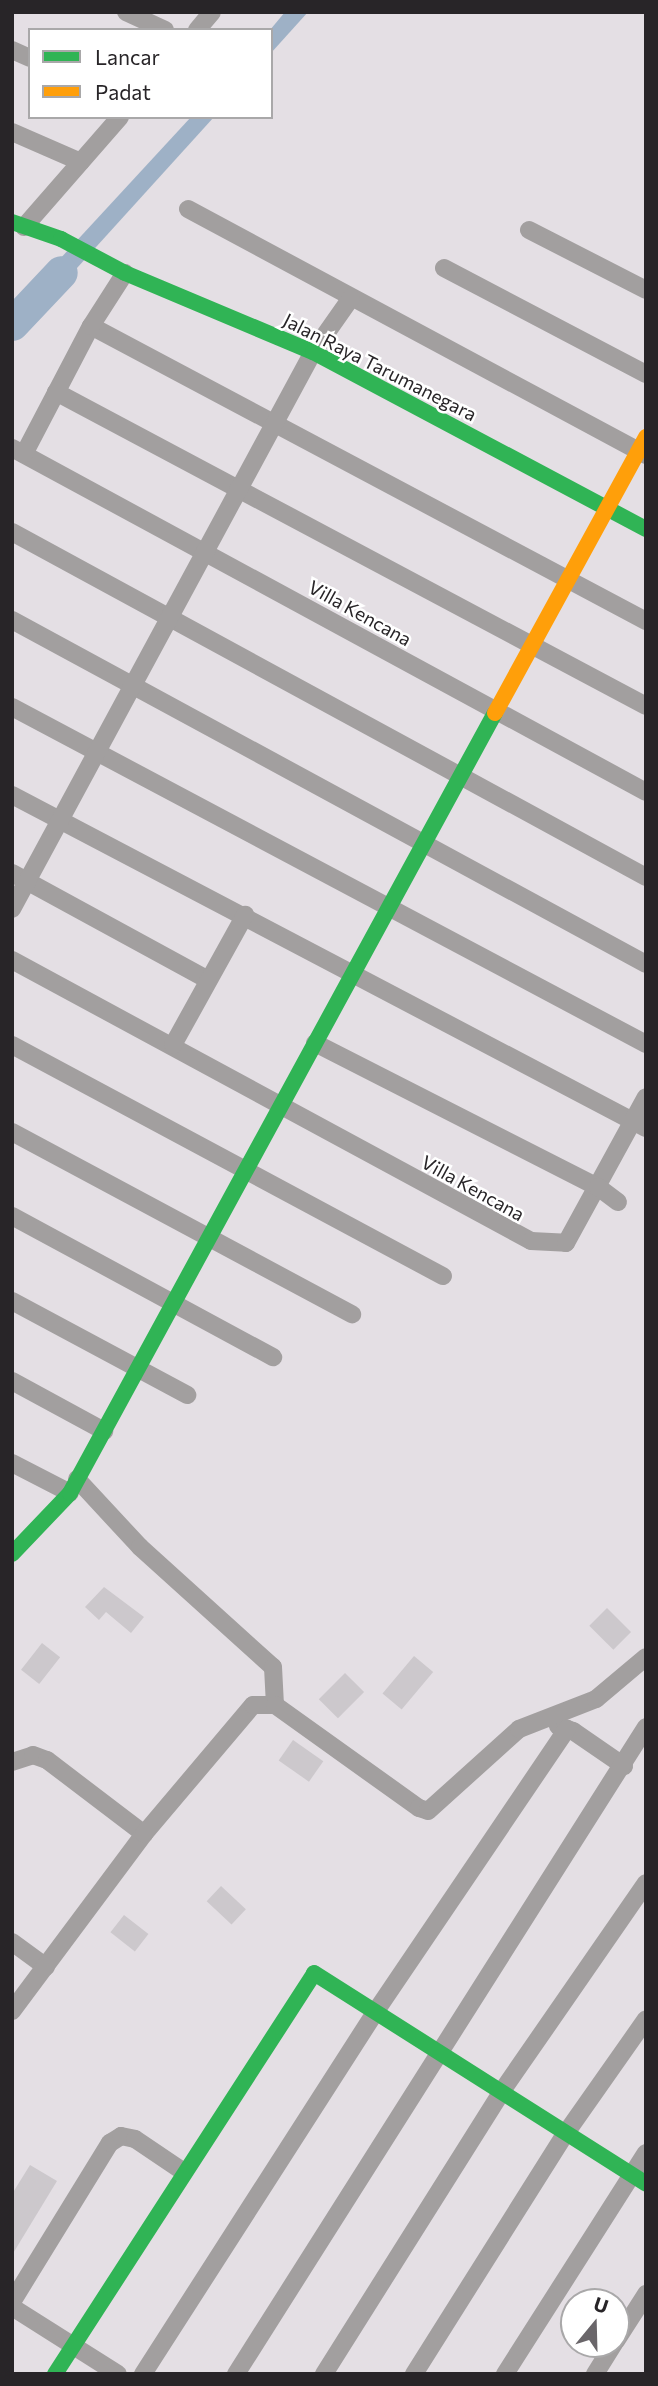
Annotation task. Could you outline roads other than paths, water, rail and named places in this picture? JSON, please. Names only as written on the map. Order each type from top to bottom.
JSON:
[{"type":"street","points":[[126,12],[162,28]]},
{"type":"street","points":[[199,28],[212,12]]},
{"type":"street","points":[[12,50],[28,57]]},
{"type":"street","points":[[18,225],[81,162],[118,119]]},
{"type":"street","points":[[12,132],[81,162]]},
{"type":"street","points":[[12,1554],[74,1486],[246,1171],[279,1105],[353,977],[529,644],[643,448],[351,298],[188,209]]},
{"type":"street","name":"Jalan Raya Tarumanegara","points":[[18,225],[61,239],[125,272],[313,352],[646,529]]},
{"type":"street","points":[[530,230],[646,290]]},
{"type":"street","points":[[444,268],[646,374]]},
{"type":"street","name":"Villa Kencana","points":[[125,272],[91,326],[56,392],[18,451],[646,792]]},
{"type":"street","points":[[12,909],[20,877],[100,753],[313,352],[351,298]]},
{"type":"street","points":[[91,326],[646,621]]},
{"type":"street","points":[[56,392],[646,706]]},
{"type":"street","points":[[12,532],[169,620],[646,877]]},
{"type":"street","points":[[12,620],[646,964]]},
{"type":"street","points":[[12,707],[646,1044]]},
{"type":"street","points":[[12,795],[245,915],[353,977],[639,1124]]},
{"type":"street","points":[[20,877],[208,980]]},
{"type":"street","points":[[173,1045],[245,915]]},
{"type":"street","name":"Villa Kencana","points":[[12,960],[531,1241],[566,1242],[639,1124],[646,1097]]},
{"type":"street","points":[[315,1043],[598,1187],[618,1202]]},
{"type":"street","points":[[12,1045],[443,1276]]},
{"type":"street","points":[[12,1132],[352,1314]]},
{"type":"street","points":[[12,1216],[273,1357]]},
{"type":"street","points":[[12,1301],[187,1395]]},
{"type":"street","points":[[12,1381],[104,1431]]},
{"type":"street","points":[[12,1463],[74,1486],[273,1667],[275,1705]]},
{"type":"street","points":[[12,2011],[144,1834],[253,1705],[275,1705],[419,1808],[428,1811],[501,1742],[537,1722],[609,1691],[646,1657]]},
{"type":"street","points":[[537,1722],[567,1728],[624,1766]]},
{"type":"street","points":[[236,2374],[439,2051],[624,1766],[646,1727]]},
{"type":"street","points":[[143,2374],[376,2011],[567,1728]]},
{"type":"street","points":[[12,1762],[33,1755],[47,1760],[144,1834]]},
{"type":"street","points":[[324,2374],[502,2091],[646,1883]]},
{"type":"street","points":[[12,1942],[46,1966]]},
{"type":"street","points":[[55,2374],[309,1975],[319,1974],[638,2179]]},
{"type":"street","points":[[414,2374],[566,2133],[646,2019]]},
{"type":"street","points":[[118,2374],[12,2304],[110,2143],[121,2136],[135,2140],[184,2172]]},
{"type":"street","points":[[505,2374],[638,2179],[646,2153]]},
{"type":"street","points":[[630,2319],[646,2294]]},
{"type":"street","points":[[595,2374],[605,2358]]},
{"type":"water","points":[[285,12],[308,12],[273,51],[272,28]]},
{"type":"water","points":[[189,119],[212,119],[38,311],[22,300]]},
{"type":"waterway","points":[[12,324],[61,272]]}]
